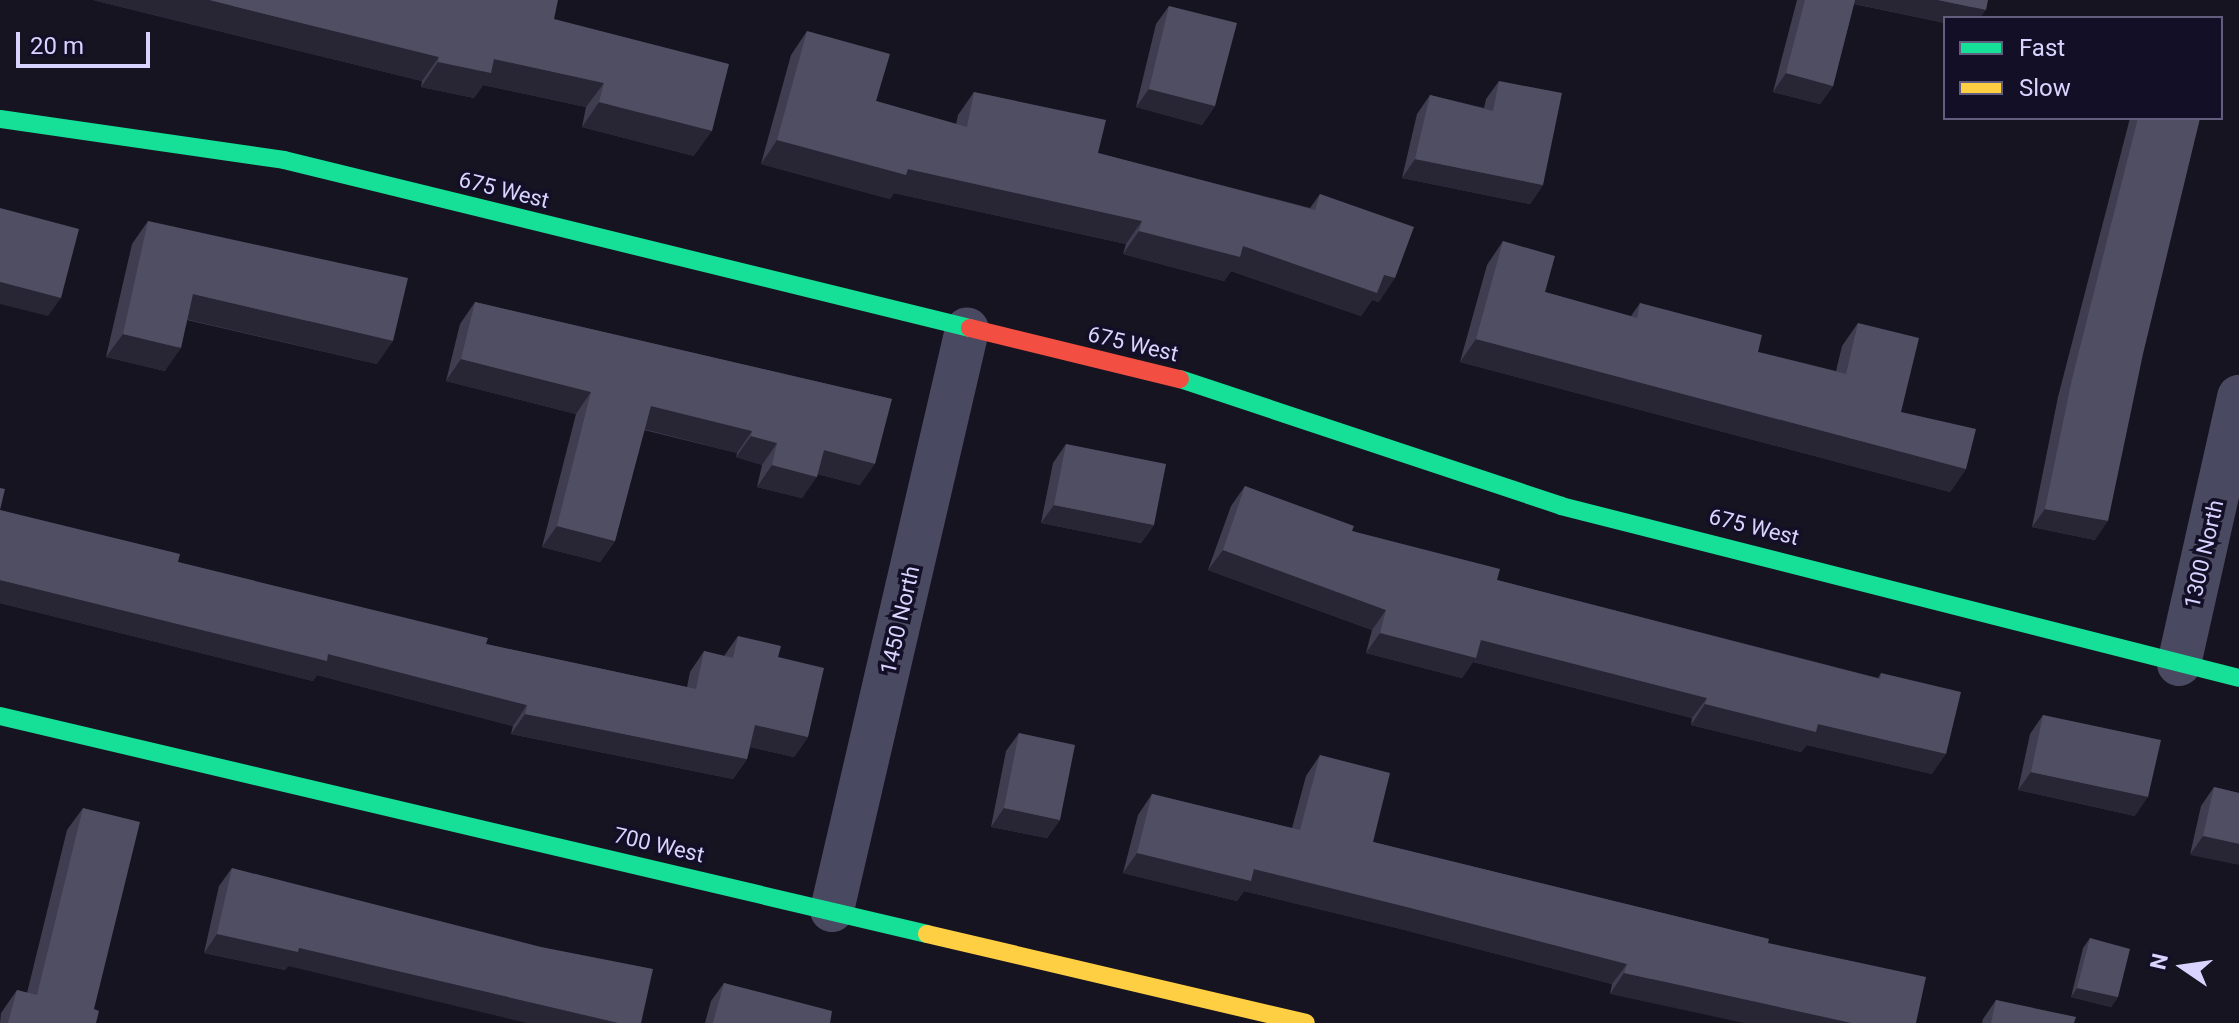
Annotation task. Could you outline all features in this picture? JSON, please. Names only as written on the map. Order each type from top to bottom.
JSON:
[{"type":"street","name":"675 West","points":[[0,119],[284,160],[967,330],[1216,388],[1561,506],[2239,678]]},
{"type":"street","name":"1450 North","points":[[832,910],[967,330]]},
{"type":"street","name":"1300 North","points":[[2179,664],[2239,397]]},
{"type":"street","name":"700 West","points":[[0,716],[1306,1023]]},
{"type":"building","points":[[209,0],[558,0],[554,19],[729,64],[712,131],[599,102],[604,83],[494,59],[491,73],[438,62],[439,57]]},
{"type":"building","points":[[1805,0],[1855,0],[1833,86],[1786,73]]},
{"type":"building","points":[[1938,0],[1988,0],[1986,10]]},
{"type":"building","points":[[1169,6],[1237,23],[1215,106],[1149,89]]},
{"type":"building","points":[[807,31],[890,54],[876,101],[967,127],[974,92],[1106,120],[1098,153],[1315,210],[1320,194],[1414,227],[1395,278],[1384,275],[1377,293],[1243,246],[1240,257],[1139,231],[1142,221],[908,169],[906,175],[777,140]]},
{"type":"building","points":[[1499,81],[1562,93],[1543,185],[1415,159],[1430,95],[1493,111]]},
{"type":"building","points":[[2137,120],[2200,120],[2143,354],[2108,521],[2045,509],[2072,379]]},
{"type":"building","points":[[0,208],[79,229],[61,298],[0,282]]},
{"type":"building","points":[[148,221],[408,278],[393,341],[193,294],[181,348],[123,334]]},
{"type":"building","points":[[1503,241],[1555,256],[1545,292],[1637,318],[1640,303],[1762,335],[1758,352],[1846,374],[1858,323],[1919,338],[1901,412],[1976,429],[1966,469],[1476,339]]},
{"type":"building","points":[[475,302],[892,399],[875,464],[824,450],[817,477],[772,465],[777,443],[751,436],[752,431],[651,406],[615,541],[557,526],[591,392],[461,359]]},
{"type":"building","points":[[1066,444],[1166,464],[1154,525],[1054,505]]},
{"type":"building","points":[[1245,486],[1354,526],[1352,531],[1500,569],[1497,580],[1880,679],[1881,673],[1961,692],[1946,754],[1818,724],[1816,732],[1705,704],[1707,698],[1481,640],[1476,658],[1380,633],[1386,610],[1223,550]]},
{"type":"building","points":[[0,488],[5,489],[0,510]]},
{"type":"building","points":[[0,510],[180,554],[178,562],[488,638],[486,644],[696,689],[704,651],[733,658],[738,636],[781,646],[778,657],[824,668],[808,737],[755,725],[747,759],[525,714],[527,705],[328,654],[327,661],[0,580]]},
{"type":"building","points":[[2043,715],[2161,740],[2148,797],[2031,772]]},
{"type":"building","points":[[1019,733],[1075,745],[1060,820],[1004,808]]},
{"type":"building","points":[[1320,755],[1390,773],[1373,842],[1769,939],[1768,943],[1926,977],[1916,1023],[1851,1023],[1624,973],[1627,964],[1254,869],[1251,881],[1137,853],[1152,794],[1300,830]]},
{"type":"building","points":[[2214,787],[2239,793],[2239,844],[2203,836]]},
{"type":"building","points":[[83,808],[140,822],[94,1009],[99,1011],[96,1023],[8,1023],[17,990],[37,995]]},
{"type":"building","points":[[232,868],[541,947],[653,969],[641,1023],[618,1023],[299,948],[298,952],[217,934]]},
{"type":"building","points":[[2090,938],[2130,949],[2118,997],[2077,988]]},
{"type":"building","points":[[724,983],[832,1011],[830,1023],[713,1023]]},
{"type":"building","points":[[1996,1000],[2076,1017],[2074,1023],[1991,1023]]},
{"type":"traffic: fast","points":[[0,119],[284,160],[970,328]]},
{"type":"traffic: fast","points":[[1180,379],[1561,506],[2239,678]]},
{"type":"traffic: fast","points":[[0,716],[927,934]]},
{"type":"traffic: slow","points":[[927,934],[1306,1023]]},
{"type":"traffic: jam","points":[[970,328],[1180,379]]}]
